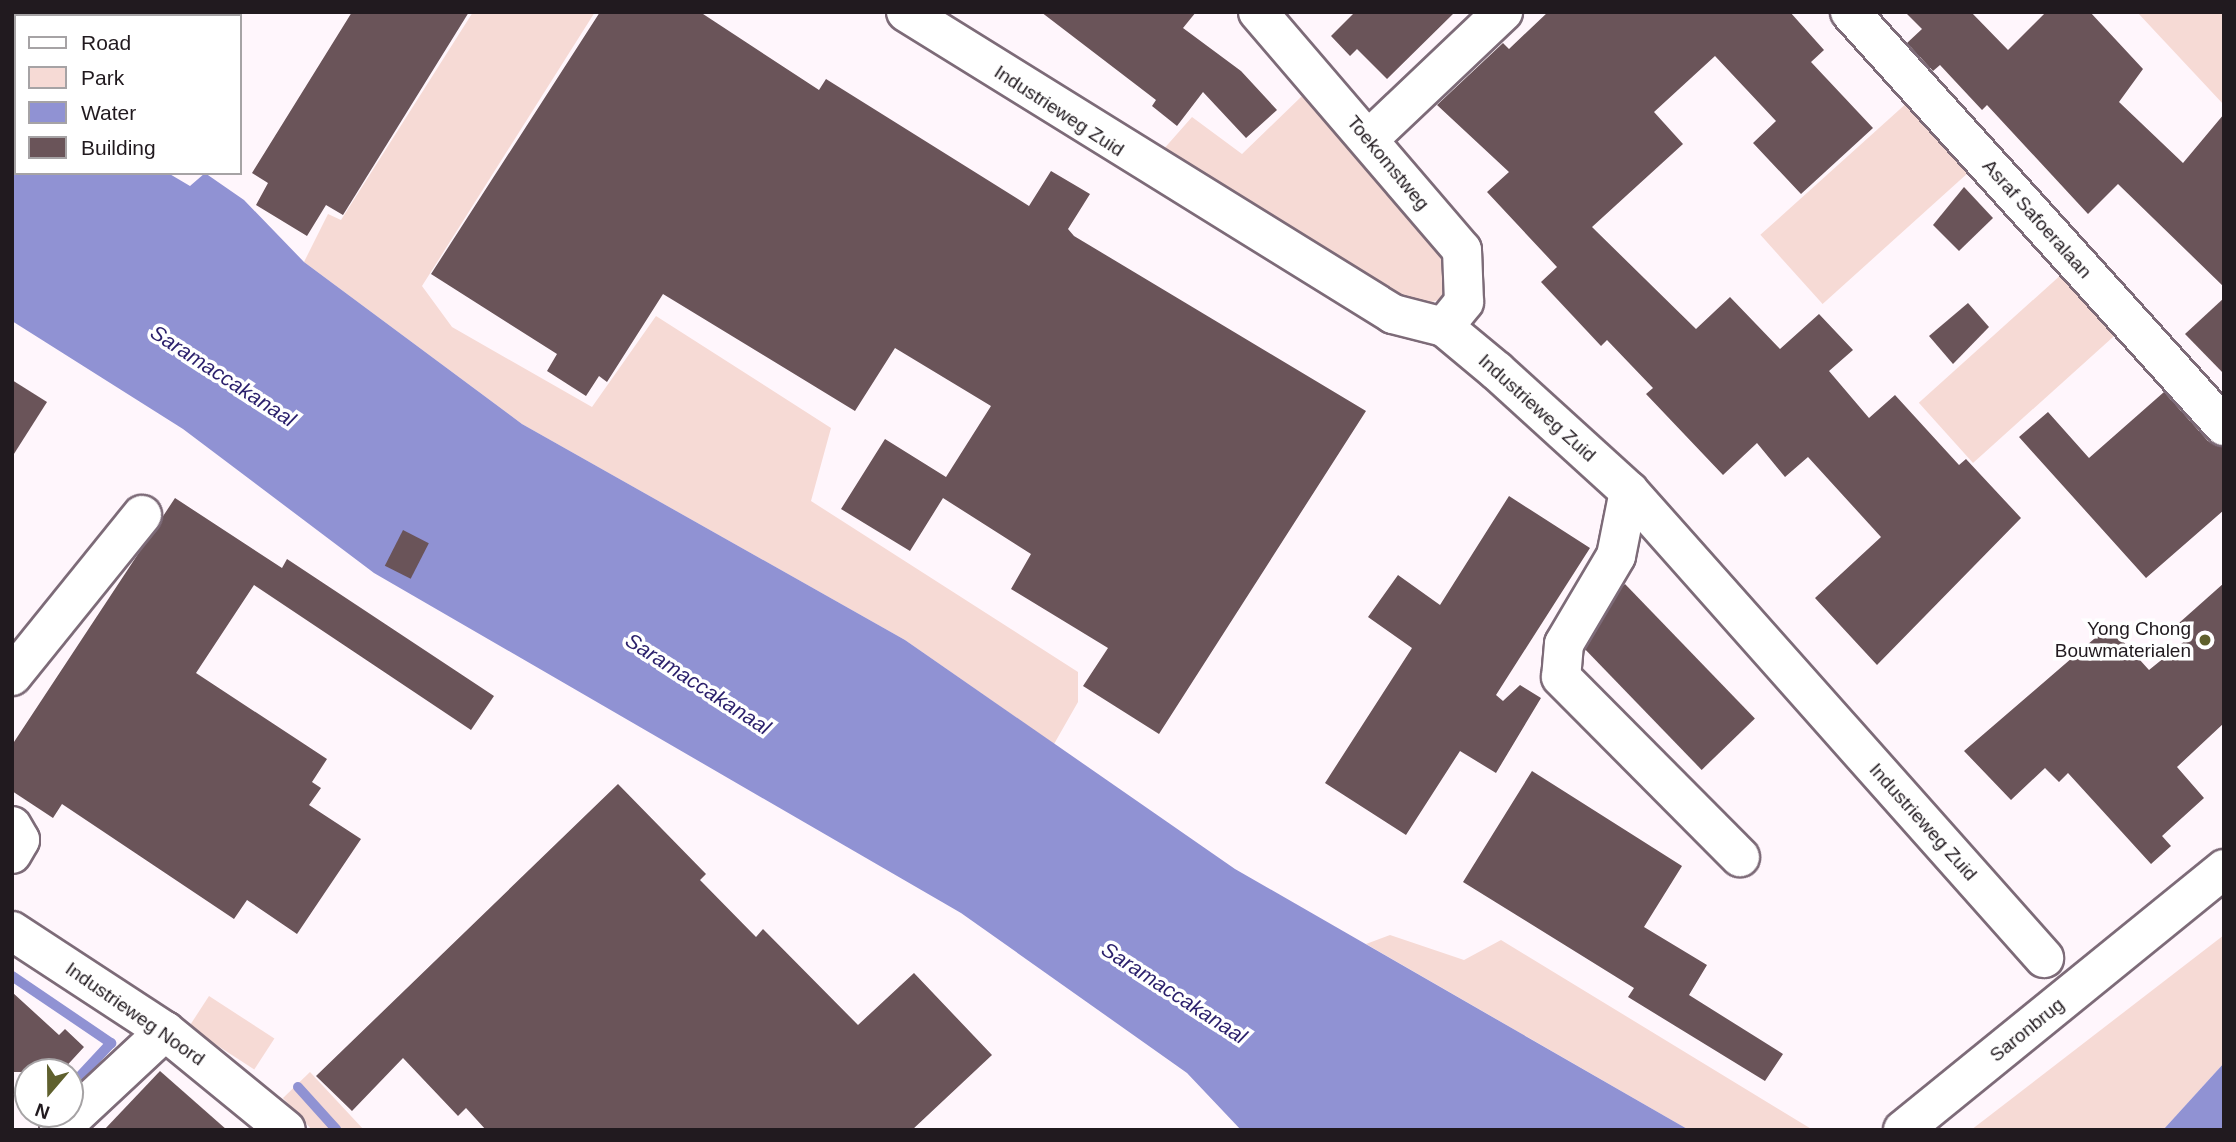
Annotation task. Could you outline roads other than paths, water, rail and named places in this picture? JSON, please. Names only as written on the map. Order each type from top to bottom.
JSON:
[{"type":"street","name":"Industrieweg Zuid","points":[[906,12],[1322,273],[1393,314],[1444,327],[1629,491],[2044,958]]},
{"type":"street","name":"Toekomstweg","points":[[1258,12],[1462,250],[1464,302],[1444,327]]},
{"type":"street","points":[[1369,139],[1503,12]]},
{"type":"street","name":"Asraf Safoeralaan","points":[[1850,12],[2220,414]]},
{"type":"street","points":[[1629,491],[1616,556],[1564,644],[1561,677],[1740,857]]},
{"type":"street","points":[[12,676],[142,515]]},
{"type":"street","points":[[12,826],[20,840],[12,853]]},
{"type":"street","name":"Saronbrug","points":[[1903,1130],[2224,869]]},
{"type":"street","name":"Industrieweg Noord","points":[[12,931],[166,1031],[286,1130]]},
{"type":"street","points":[[59,1130],[166,1031]]},
{"type":"water","name":"Saramaccakanaal","points":[[12,64],[14,175],[171,175],[190,186],[203,175],[208,175],[244,200],[304,262],[522,424],[905,640],[1235,869],[1689,1130],[1241,1130],[1187,1073],[961,913],[374,573],[183,429],[12,321]]},
{"type":"water","points":[[2224,1063],[2224,1130],[2163,1130]]},
{"type":"waterway","points":[[12,976],[111,1043],[84,1072]]},
{"type":"waterway","points":[[298,1087],[336,1129]]},
{"type":"place","name":"Yong Chong Bouwmaterialen","points":[[2205,640]]}]
